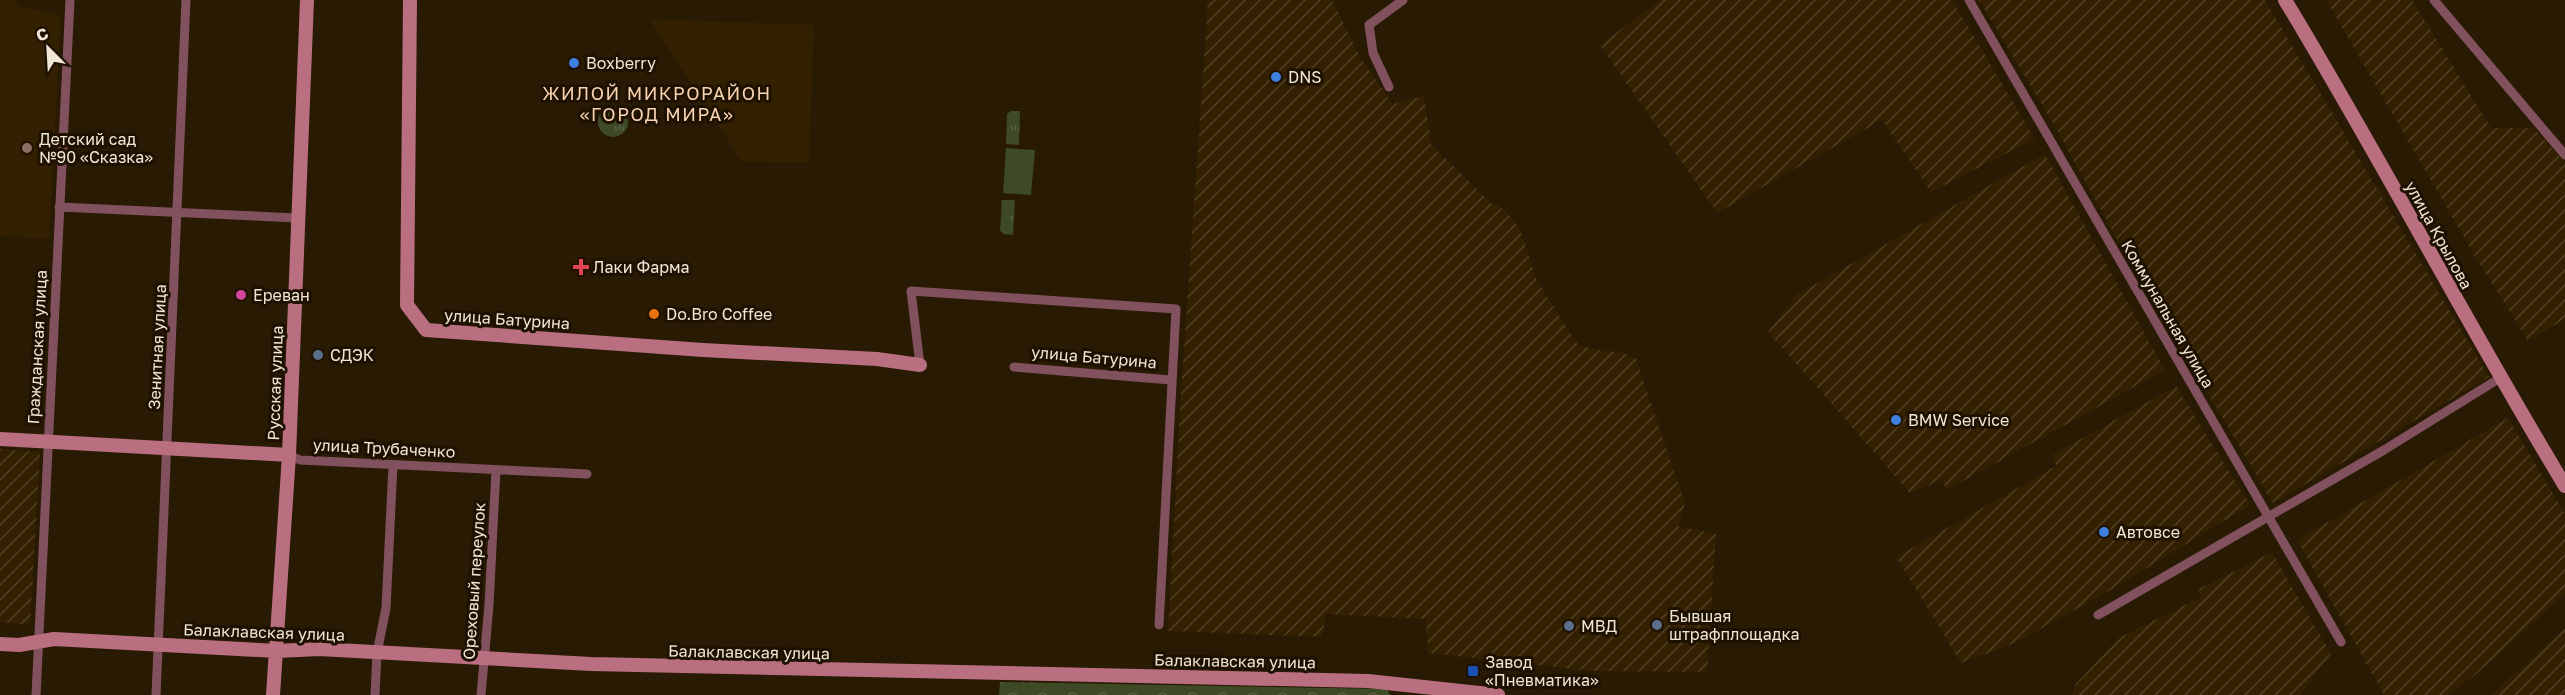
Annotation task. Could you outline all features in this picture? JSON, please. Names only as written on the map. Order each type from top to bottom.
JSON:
[{"type":"main road","name":"Русская улица","points":[[273,695],[289,455],[307,0]]},
{"type":"main road","name":"улица Батурина","points":[[410,0],[407,305],[426,330],[703,350],[877,359],[920,365]]},
{"type":"main road","name":"улица Крылова","points":[[2285,0],[2347,103],[2500,378],[2565,486]]},
{"type":"main road","name":"улица Трубаченко","points":[[0,439],[289,455]]},
{"type":"main road","name":"Балаклавская улица","points":[[0,644],[19,645],[54,639],[277,651],[319,649],[591,664],[862,672],[1243,676],[1368,681],[1498,695]]},
{"type":"street","name":"Гражданская улица","points":[[36,695],[70,0]]},
{"type":"street","name":"Зенитная улица","points":[[156,695],[186,0]]},
{"type":"street","points":[[1389,87],[1373,53],[1370,25],[1403,0]]},
{"type":"street","name":"Коммунальная улица","points":[[1969,0],[2341,642]]},
{"type":"street","points":[[2434,0],[2565,155]]},
{"type":"street","points":[[59,207],[297,218]]},
{"type":"street","points":[[920,365],[911,291],[1176,309],[1159,624]]},
{"type":"street","name":"улица Батурина","points":[[1014,366],[1171,380]]},
{"type":"street","points":[[2098,615],[2384,450],[2500,378]]},
{"type":"street","name":"улица Трубаченко","points":[[289,455],[300,460],[588,474]]},
{"type":"street","points":[[375,695],[377,653],[386,608],[393,465]]},
{"type":"street","name":"Ореховый переулок","points":[[481,695],[489,605],[496,470]]},
{"type":"shaded area","name":"Детский сад №90 «Сказка»","points":[[0,0],[16,0],[18,6],[61,15],[49,239],[0,236]]},
{"type":"shaded area","points":[[1208,0],[1332,0],[1361,59],[1393,104],[1424,96],[1431,144],[1492,204],[1497,205],[1509,215],[1520,229],[1537,281],[1578,345],[1607,352],[1621,351],[1636,359],[1685,503],[1678,526],[1716,534],[1707,672],[1593,671],[1428,653],[1426,619],[1326,614],[1322,637],[1168,631],[1181,394]]},
{"type":"shaded area","points":[[1660,0],[1952,0],[2035,139],[1931,192],[1882,120],[1717,213],[1600,45]]},
{"type":"shaded area","points":[[1979,0],[2265,0],[2489,377],[2273,503],[2124,252],[2057,130]]},
{"type":"shaded area","points":[[2326,0],[2412,0],[2491,128],[2534,128],[2565,163],[2565,319],[2528,341],[2476,258]]},
{"type":"shaded area","points":[[649,19],[814,25],[809,163],[742,162]]},
{"type":"shaded area","points":[[2045,154],[2165,370],[1947,490],[1942,480],[1910,493],[1768,332],[1796,295]]},
{"type":"shaded area","points":[[2176,386],[2250,505],[2109,591],[2015,643],[1961,663],[1896,557],[2056,466],[2052,455]]},
{"type":"shaded area","points":[[2508,418],[2565,514],[2565,594],[2475,675],[2448,695],[2384,695],[2297,540]]},
{"type":"shaded area","points":[[0,449],[40,452],[30,625],[0,622]]},
{"type":"shaded area","points":[[2272,552],[2331,654],[2300,695],[2072,695],[2075,685],[2119,638],[2201,597],[2199,589]]},
{"type":"shaded area","points":[[2565,628],[2565,695],[2491,695]]},
{"type":"green space","points":[[613,107],[624,111],[628,122],[624,133],[613,137],[602,133],[598,122],[602,111]]},
{"type":"green space","points":[[1011,111],[1020,111],[1019,145],[1006,144],[1007,114]]},
{"type":"green space","points":[[1006,148],[1035,150],[1031,195],[1003,193]]},
{"type":"green space","points":[[1002,200],[1015,200],[1013,235],[1004,234],[1000,230]]},
{"type":"green space","points":[[1000,682],[1387,689],[1390,695],[999,695]]},
{"type":"place","name":"Boxberry","points":[[574,63]]},
{"type":"place","name":"DNS","points":[[1276,77]]},
{"type":"place","name":"Детский сад №90 «Сказка»","points":[[27,148]]},
{"type":"place","name":"Лаки Фарма","points":[[581,267]]},
{"type":"place","name":"Ереван","points":[[241,295]]},
{"type":"place","name":"Do.Bro Coffee","points":[[654,314]]},
{"type":"place","name":"СДЭК","points":[[318,355]]},
{"type":"place","name":"BMW Service","points":[[1896,420]]},
{"type":"place","name":"Автовсе","points":[[2104,532]]},
{"type":"place","name":"Бывшая штрафплощадка","points":[[1657,625]]},
{"type":"place","name":"МВД","points":[[1569,626]]},
{"type":"place","name":"Завод «Пневматика»","points":[[1473,671]]},
{"type":"district","name":"ЖИЛОЙ МИКРОРАЙОН «ГОРОД МИРА»","points":[[657,103]]}]
